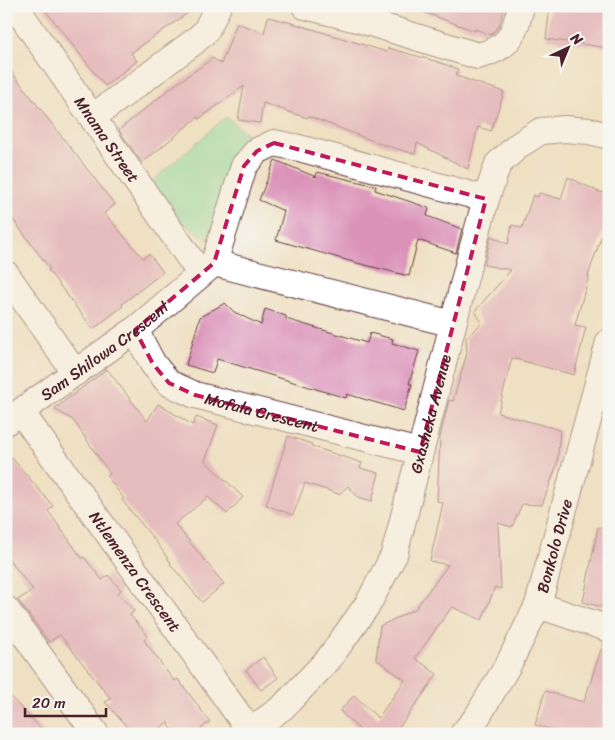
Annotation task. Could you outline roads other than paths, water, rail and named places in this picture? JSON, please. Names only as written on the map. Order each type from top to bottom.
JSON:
[{"type":"street","name":"Mnama Street","points":[[15,6],[93,116],[207,268]]},
{"type":"street","points":[[93,116],[195,41],[206,31],[218,6]]},
{"type":"street","points":[[305,6],[366,14],[478,56],[495,52],[505,44],[512,35],[522,6]]},
{"type":"street","name":"Gxasheka Avenue","points":[[248,732],[284,707],[328,660],[368,604],[394,555],[452,324],[486,199],[498,164],[519,145],[541,132],[589,131],[609,136]]},
{"type":"street","points":[[452,324],[207,268],[244,166],[256,151],[274,143],[299,148],[486,199]]},
{"type":"street","name":"Sam Shilowa Crescent","points":[[14,417],[135,330],[207,268]]},
{"type":"street","points":[[6,274],[75,373]]},
{"type":"street","name":"Mofala Crescent","points":[[135,330],[153,364],[169,383],[195,395],[420,452]]},
{"type":"street","name":"Bonkolo Drive","points":[[463,734],[477,717],[508,664],[538,605],[609,342]]},
{"type":"street","name":"Ntlemenza Crescent","points":[[14,417],[248,732]]},
{"type":"street","points":[[538,605],[609,629]]},
{"type":"street","points":[[6,609],[96,734]]}]
